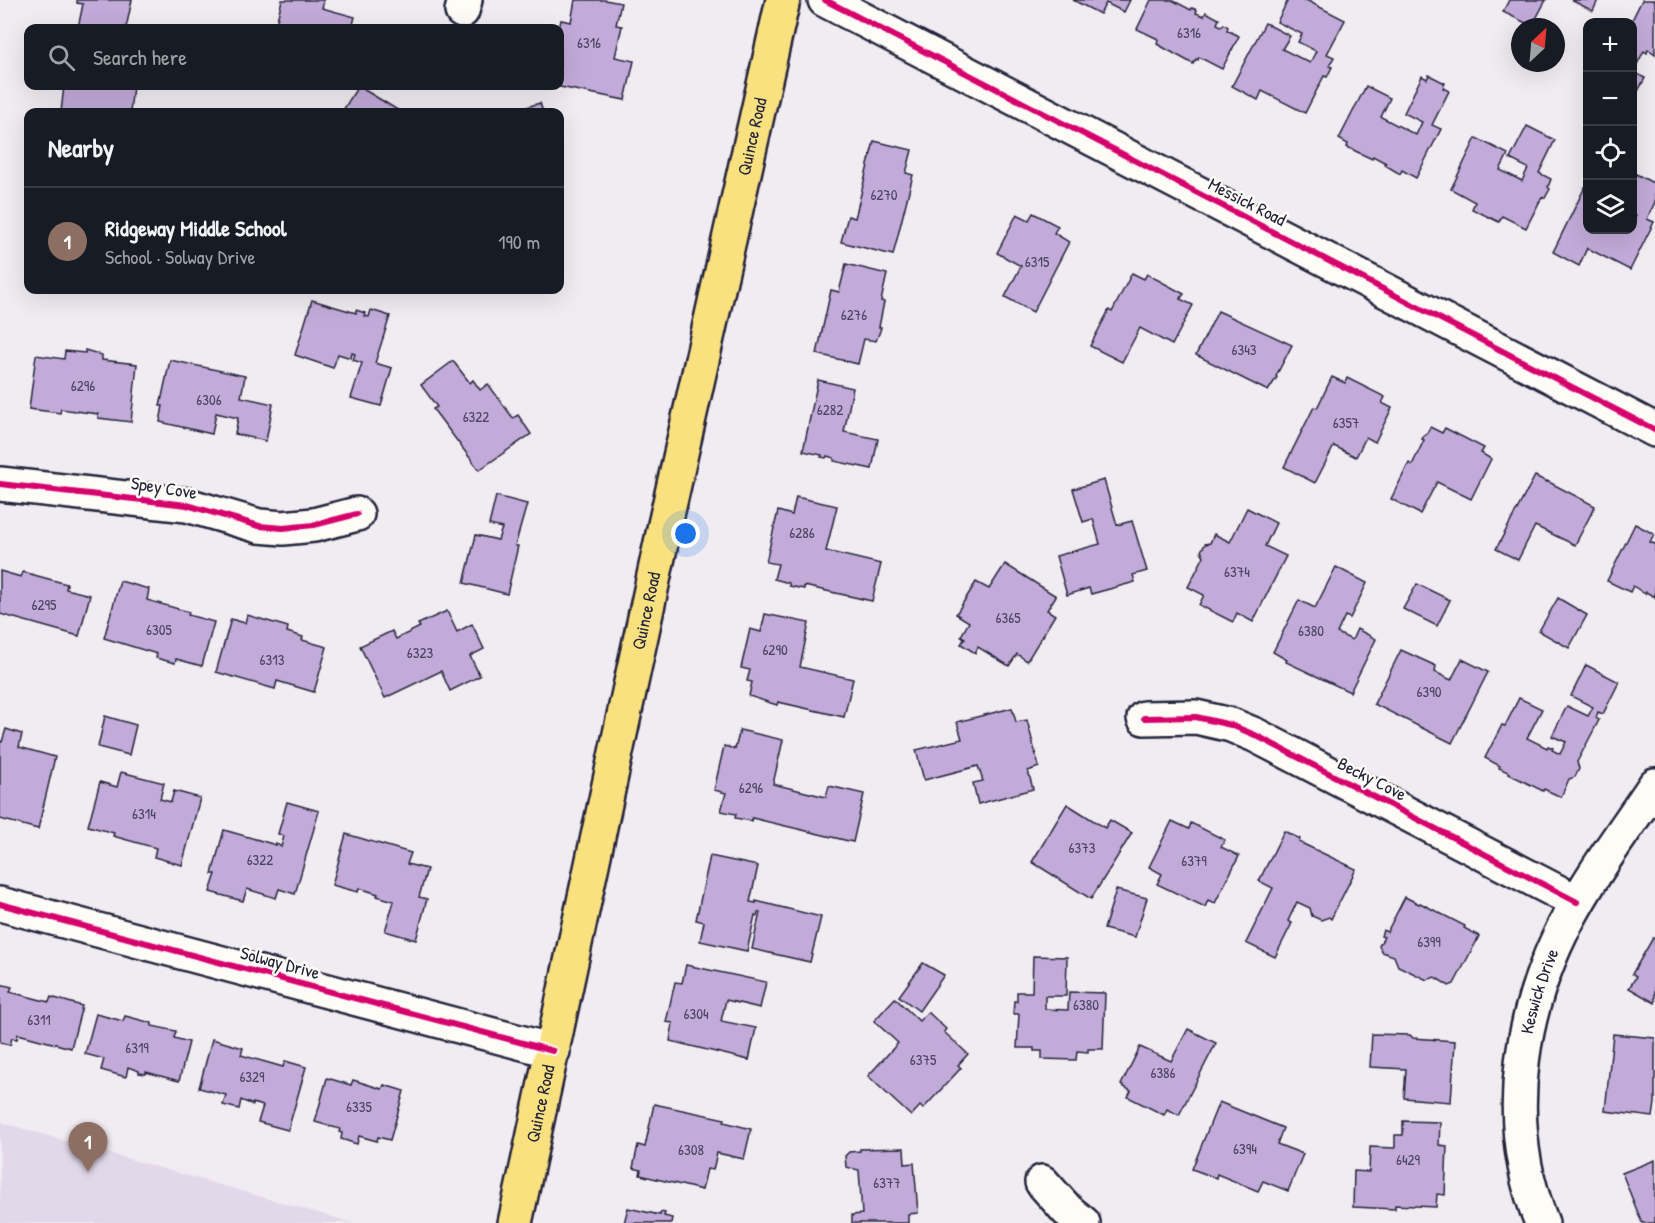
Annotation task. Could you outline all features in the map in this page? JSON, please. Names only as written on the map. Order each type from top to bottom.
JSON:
[{"type":"main road","name":"Quince Road","points":[[515,1223],[664,529],[783,0]]},
{"type":"street","name":"Messick Road","points":[[825,0],[1655,430]]},
{"type":"street","name":"Spey Cove","points":[[0,484],[187,505],[260,526],[283,528],[314,525],[357,514]]},
{"type":"street","name":"Becky Cove","points":[[1144,718],[1196,717],[1231,725],[1255,735],[1577,902]]},
{"type":"street","name":"Keswick Drive","points":[[1542,1223],[1529,1184],[1521,1143],[1521,1060],[1527,1024],[1537,989],[1551,954],[1577,902],[1655,785]]},
{"type":"street","name":"Solway Drive","points":[[0,904],[553,1051]]},
{"type":"street","points":[[1042,1182],[1067,1210],[1083,1223]]},
{"type":"shaded area","points":[[0,1122],[353,1223],[0,1223]]},
{"type":"building","points":[[77,0],[132,0],[127,24],[79,24],[83,4],[77,3]]},
{"type":"building","points":[[282,0],[324,0],[322,8],[355,17],[353,24],[276,24]]},
{"type":"building","points":[[575,0],[605,0],[621,3],[616,25],[622,26],[615,57],[634,61],[625,100],[564,88],[564,24],[560,24],[561,20],[571,22]]},
{"type":"building","points":[[1073,0],[1130,0],[1124,12],[1106,3],[1100,14]]},
{"type":"building","points":[[1151,0],[1172,0],[1191,10],[1192,8],[1197,10],[1196,13],[1204,16],[1206,12],[1219,19],[1217,24],[1221,26],[1224,24],[1228,27],[1227,30],[1239,36],[1222,69],[1199,57],[1193,64],[1157,44],[1158,39],[1137,29]]},
{"type":"building","points":[[1288,0],[1306,0],[1345,20],[1327,54],[1334,57],[1329,66],[1332,67],[1327,77],[1324,76],[1305,113],[1262,91],[1258,100],[1232,86],[1265,23],[1290,36],[1282,49],[1310,63],[1316,51],[1298,42],[1302,34],[1277,22]]},
{"type":"building","points":[[1509,0],[1546,0],[1536,18],[1515,18],[1503,12]]},
{"type":"building","points":[[1571,0],[1598,0],[1593,11]]},
{"type":"building","points":[[1642,0],[1655,0],[1655,54],[1648,49],[1647,53],[1644,51],[1637,64],[1637,18],[1633,18]]},
{"type":"building","points":[[1637,74],[1645,78],[1637,93]]},
{"type":"building","points":[[1429,75],[1445,83],[1443,88],[1449,91],[1432,125],[1441,129],[1416,178],[1402,170],[1400,174],[1373,156],[1372,159],[1347,147],[1348,144],[1339,139],[1366,86],[1390,98],[1381,117],[1416,135],[1422,122],[1404,113],[1422,76],[1427,79]]},
{"type":"building","points":[[64,90],[133,90],[130,108],[61,108]]},
{"type":"building","points":[[356,90],[365,90],[394,108],[344,108]]},
{"type":"building","points":[[540,103],[542,108],[523,108]]},
{"type":"building","points":[[1527,126],[1555,140],[1539,173],[1551,179],[1548,187],[1550,189],[1545,198],[1542,197],[1526,228],[1502,216],[1499,222],[1472,209],[1475,202],[1451,189],[1476,138],[1508,154],[1500,170],[1522,181],[1528,168],[1510,159]]},
{"type":"building","points":[[874,141],[912,150],[906,173],[913,175],[893,255],[841,242],[848,216],[855,218]]},
{"type":"building","points":[[1637,175],[1655,184],[1655,202],[1647,219],[1654,222],[1630,270],[1587,248],[1579,266],[1553,252],[1583,191],[1583,234],[1637,234]]},
{"type":"building","points":[[1033,213],[1058,226],[1054,233],[1069,242],[1033,312],[1005,297],[1021,266],[997,253],[1017,214],[1029,220]]},
{"type":"building","points":[[846,264],[887,274],[881,301],[884,302],[880,331],[876,341],[864,339],[858,364],[817,354],[831,290],[839,292]]},
{"type":"building","points":[[1132,273],[1144,279],[1147,274],[1184,294],[1180,299],[1193,305],[1172,345],[1140,328],[1122,362],[1090,346],[1109,310],[1112,312]]},
{"type":"building","points":[[312,300],[356,313],[356,310],[365,313],[364,316],[369,317],[371,310],[390,316],[375,363],[392,368],[381,406],[351,398],[362,363],[353,360],[355,354],[352,353],[351,358],[338,354],[333,368],[295,355]]},
{"type":"building","points":[[1218,311],[1292,345],[1268,391],[1196,355]]},
{"type":"building","points":[[85,350],[102,355],[102,360],[137,364],[131,422],[98,418],[98,414],[61,409],[60,413],[29,409],[36,355],[64,359],[65,351],[85,353]]},
{"type":"building","points":[[170,360],[245,376],[241,397],[273,404],[266,441],[235,434],[238,418],[216,413],[212,434],[160,422],[163,406],[160,406]]},
{"type":"building","points":[[453,361],[470,383],[473,380],[480,390],[488,384],[513,418],[518,415],[531,434],[479,470],[433,409],[437,407],[421,385]]},
{"type":"building","points":[[1332,377],[1345,383],[1347,378],[1385,397],[1382,403],[1392,408],[1375,442],[1366,437],[1356,457],[1334,446],[1315,483],[1284,467]]},
{"type":"building","points":[[818,380],[853,388],[844,432],[878,439],[872,469],[834,461],[834,458],[821,457],[822,455],[803,451]]},
{"type":"building","points":[[1430,427],[1442,433],[1445,428],[1484,448],[1481,453],[1491,459],[1471,499],[1437,482],[1420,514],[1391,499],[1409,463],[1412,465],[1424,440],[1422,439]]},
{"type":"building","points":[[1535,476],[1595,506],[1575,545],[1535,526],[1518,560],[1496,549]]},
{"type":"building","points":[[1104,480],[1117,525],[1132,521],[1147,571],[1133,575],[1135,582],[1091,594],[1089,588],[1067,595],[1056,556],[1100,544],[1093,519],[1083,522],[1073,489]]},
{"type":"building","points":[[496,496],[527,504],[515,546],[518,546],[507,594],[464,583],[476,535],[498,540],[502,528],[489,525]]},
{"type":"building","points":[[796,497],[837,506],[826,551],[881,564],[872,601],[804,586],[804,589],[789,586],[789,583],[774,579],[778,564],[766,562],[778,511],[792,515]]},
{"type":"building","points":[[1247,508],[1276,523],[1265,546],[1286,556],[1253,622],[1237,613],[1233,622],[1199,605],[1204,595],[1188,587],[1204,556],[1201,551],[1205,544],[1210,543],[1214,534],[1230,542]]},
{"type":"building","points":[[1635,524],[1654,534],[1650,542],[1655,544],[1655,597],[1633,586],[1630,592],[1607,581]]},
{"type":"building","points":[[1005,564],[1056,596],[1047,610],[1055,615],[1027,661],[1017,654],[1009,666],[978,647],[975,653],[961,644],[965,638],[961,636],[969,622],[956,614],[976,582],[989,589]]},
{"type":"building","points":[[1336,567],[1367,583],[1350,618],[1345,616],[1337,633],[1352,640],[1357,629],[1376,639],[1350,692],[1286,662],[1287,660],[1273,652],[1299,600],[1315,608]]},
{"type":"building","points":[[0,571],[21,577],[23,572],[67,584],[66,589],[90,595],[79,636],[0,614]]},
{"type":"building","points":[[120,581],[149,589],[147,600],[214,622],[202,666],[176,659],[175,663],[156,658],[157,654],[104,638]]},
{"type":"building","points":[[1417,584],[1450,600],[1437,626],[1403,609]]},
{"type":"building","points":[[1558,598],[1587,615],[1569,648],[1539,631]]},
{"type":"building","points":[[447,611],[457,632],[472,624],[484,649],[470,656],[480,676],[450,691],[441,671],[385,698],[360,646],[392,631],[396,639],[420,627],[418,624]]},
{"type":"building","points":[[765,614],[809,623],[800,667],[853,679],[844,717],[778,702],[777,705],[749,696],[752,682],[747,681],[750,670],[741,668],[750,629],[761,632]]},
{"type":"building","points":[[247,615],[288,627],[287,632],[303,637],[302,640],[327,647],[314,692],[277,681],[275,689],[216,672],[231,619],[245,623]]},
{"type":"building","points":[[1401,650],[1436,666],[1435,672],[1451,680],[1462,659],[1488,672],[1452,743],[1374,704]]},
{"type":"building","points":[[1586,665],[1619,682],[1603,714],[1598,712],[1596,718],[1599,720],[1577,762],[1579,769],[1575,777],[1569,779],[1561,797],[1509,774],[1485,758],[1519,698],[1542,709],[1527,738],[1547,748],[1548,746],[1553,748],[1552,750],[1560,754],[1566,742],[1552,736],[1567,706],[1588,716],[1593,707],[1571,696]]},
{"type":"building","points":[[1012,708],[1016,722],[1027,720],[1039,767],[1028,771],[1033,789],[978,804],[973,783],[983,781],[978,766],[924,780],[916,750],[962,739],[957,722]]},
{"type":"building","points":[[105,716],[136,725],[129,755],[98,747]]},
{"type":"building","points":[[6,729],[22,734],[19,747],[55,757],[38,829],[0,819],[0,741],[2,742]]},
{"type":"building","points":[[740,730],[783,740],[773,784],[826,797],[829,786],[864,794],[853,842],[752,818],[751,821],[735,818],[736,814],[721,811],[726,793],[714,790],[724,746],[735,749]]},
{"type":"building","points":[[121,772],[164,783],[160,799],[171,802],[174,791],[200,798],[182,865],[154,857],[156,848],[113,836],[114,833],[88,826],[100,782],[117,787]]},
{"type":"building","points":[[287,802],[319,811],[295,894],[279,889],[276,898],[247,889],[243,901],[210,892],[216,874],[212,874],[224,830],[276,845],[276,843],[281,847],[284,836],[278,834]]},
{"type":"building","points":[[1067,804],[1105,828],[1110,820],[1132,833],[1091,899],[1032,862]]},
{"type":"building","points":[[1172,821],[1189,829],[1191,823],[1225,840],[1221,847],[1239,856],[1215,903],[1208,900],[1205,907],[1157,884],[1162,874],[1149,867]]},
{"type":"building","points":[[1284,831],[1300,839],[1299,842],[1356,869],[1331,919],[1329,917],[1321,920],[1312,916],[1310,908],[1297,902],[1288,921],[1292,923],[1275,957],[1246,943],[1273,888],[1259,881]]},
{"type":"building","points":[[346,834],[411,853],[407,864],[427,869],[419,897],[427,899],[416,940],[385,931],[394,901],[359,888],[358,892],[332,885]]},
{"type":"building","points":[[710,856],[758,866],[750,902],[756,903],[756,901],[821,917],[810,962],[752,949],[760,912],[757,916],[755,915],[747,951],[700,941],[704,922],[696,920]]},
{"type":"building","points":[[1116,890],[1147,898],[1135,937],[1104,929]]},
{"type":"building","points":[[1405,897],[1465,926],[1464,928],[1479,936],[1454,984],[1449,986],[1435,977],[1427,980],[1398,966],[1394,956],[1382,952],[1379,946],[1384,937],[1381,936],[1383,930],[1387,932]]},
{"type":"building","points":[[1653,938],[1655,939],[1655,1003],[1629,988],[1636,977],[1632,974]]},
{"type":"building","points":[[1033,956],[1067,957],[1066,996],[1045,996],[1045,1009],[1068,1010],[1069,992],[1105,993],[1103,1049],[1088,1049],[1088,1052],[1077,1051],[1076,1060],[1042,1059],[1042,1051],[1034,1051],[1034,1048],[1017,1048],[1019,1014],[1013,1014],[1014,1001],[1017,1001],[1017,992],[1032,992]]},
{"type":"building","points":[[923,963],[944,975],[919,1011],[899,996]]},
{"type":"building","points":[[686,965],[766,982],[760,1008],[726,1000],[721,1021],[756,1028],[749,1060],[670,1041],[673,1023],[666,1022],[675,982],[682,983]]},
{"type":"building","points":[[0,984],[12,987],[10,992],[49,1002],[51,997],[82,1006],[71,1048],[18,1034],[17,1039],[12,1038],[10,1045],[0,1042]]},
{"type":"building","points":[[895,998],[919,1021],[928,1012],[946,1029],[944,1032],[968,1054],[958,1065],[961,1068],[923,1109],[920,1106],[911,1116],[868,1076],[898,1043],[874,1021]]},
{"type":"building","points":[[96,1014],[123,1021],[125,1016],[152,1023],[152,1026],[176,1031],[174,1038],[189,1042],[179,1081],[146,1072],[146,1074],[139,1073],[128,1067],[126,1077],[101,1070],[104,1059],[85,1054]]},
{"type":"building","points":[[1188,1029],[1216,1043],[1179,1115],[1167,1109],[1164,1115],[1128,1097],[1131,1091],[1121,1085],[1140,1047],[1171,1061]]},
{"type":"building","points":[[1372,1034],[1410,1035],[1413,1038],[1455,1041],[1451,1102],[1404,1098],[1406,1069],[1370,1067]]},
{"type":"building","points":[[1613,1034],[1655,1038],[1653,1117],[1605,1111]]},
{"type":"building","points":[[212,1039],[243,1048],[241,1055],[283,1067],[285,1061],[306,1067],[288,1130],[258,1122],[263,1106],[241,1100],[239,1109],[223,1105],[226,1095],[199,1088]]},
{"type":"building","points":[[327,1078],[351,1085],[353,1080],[382,1089],[384,1085],[404,1091],[390,1140],[378,1137],[377,1141],[359,1136],[357,1144],[341,1139],[340,1129],[315,1122]]},
{"type":"building","points":[[1219,1102],[1283,1128],[1277,1144],[1303,1154],[1288,1191],[1263,1181],[1258,1191],[1217,1174],[1216,1178],[1192,1169]]},
{"type":"building","points":[[654,1104],[725,1119],[724,1122],[751,1129],[744,1159],[717,1153],[713,1170],[707,1169],[702,1190],[640,1175],[641,1170],[633,1168],[638,1145],[645,1147]]},
{"type":"building","points":[[1403,1121],[1440,1122],[1439,1145],[1447,1146],[1445,1195],[1437,1194],[1436,1207],[1395,1205],[1395,1209],[1353,1207],[1354,1171],[1369,1172],[1370,1147],[1395,1148],[1395,1135],[1403,1135]]},
{"type":"building","points":[[904,1148],[905,1164],[914,1163],[918,1213],[908,1214],[908,1223],[852,1223],[852,1215],[862,1214],[859,1170],[846,1167],[845,1156],[849,1152],[860,1151],[860,1149]]},
{"type":"building","points":[[1655,1160],[1655,1223],[1642,1223],[1622,1173]]},
{"type":"building","points":[[628,1208],[660,1215],[661,1212],[665,1213],[664,1216],[672,1218],[671,1223],[624,1223]]},
{"type":"cycle path","points":[[825,0],[1655,430]]},
{"type":"cycle path","points":[[0,484],[187,505],[259,526],[283,528],[314,525],[357,514]]},
{"type":"cycle path","points":[[1144,718],[1196,717],[1231,725],[1255,735],[1577,902]]},
{"type":"cycle path","points":[[0,904],[553,1051]]},
{"type":"place","name":"Ridgeway Middle School","points":[[88,1172]]}]
